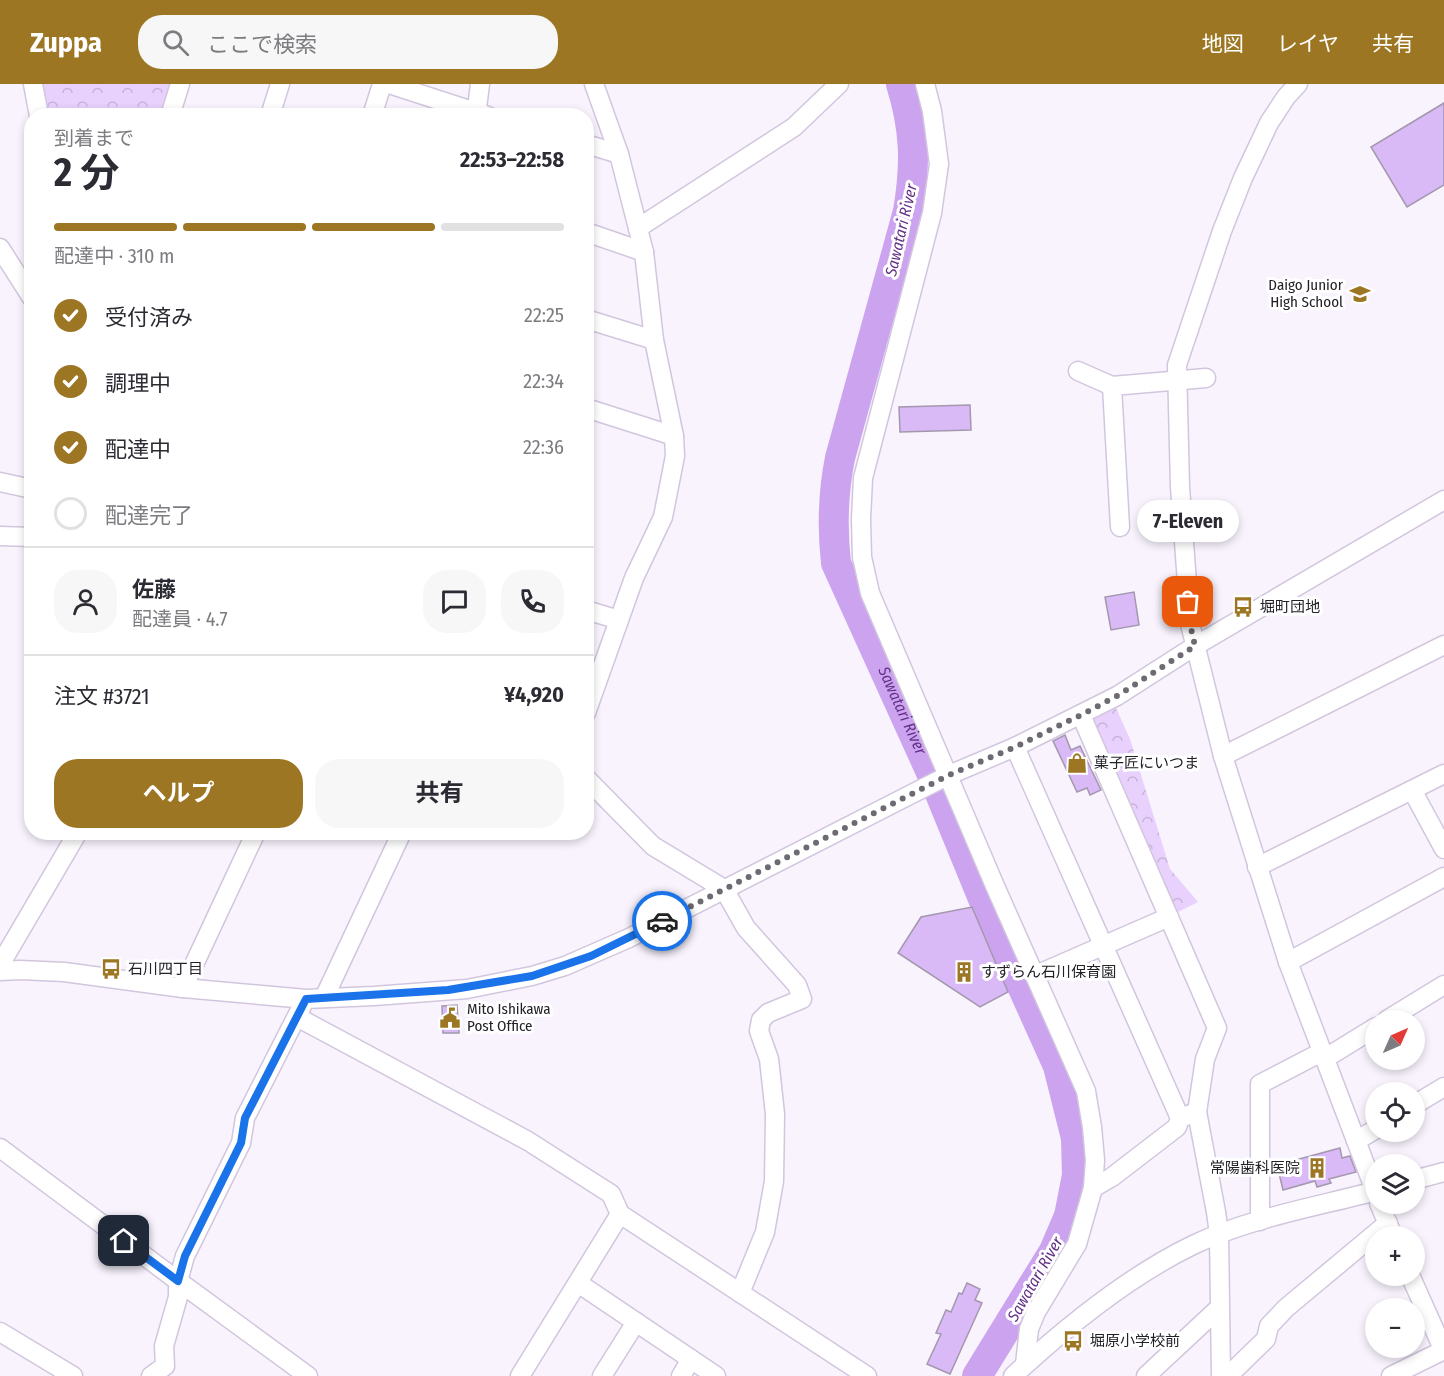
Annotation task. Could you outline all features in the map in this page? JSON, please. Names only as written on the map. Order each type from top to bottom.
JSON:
[{"type":"street","points":[[33,84],[38,108]]},
{"type":"street","points":[[172,108],[180,84]]},
{"type":"street","points":[[272,108],[280,84]]},
{"type":"street","points":[[374,108],[382,84]]},
{"type":"street","points":[[389,84],[462,108]]},
{"type":"street","points":[[480,84],[480,108]]},
{"type":"street","points":[[594,84],[619,154],[644,252],[654,340],[674,436],[675,456],[663,517],[633,578],[594,690]]},
{"type":"street","points":[[638,228],[794,127],[839,84]]},
{"type":"street","points":[[925,84],[932,111],[939,164],[932,213],[863,478],[862,557],[870,593],[945,778],[1036,975],[1086,1091],[1095,1160],[1093,1188],[1077,1244],[1036,1312],[1029,1329],[1019,1370]]},
{"type":"street","points":[[1299,84],[1286,97],[1269,123],[1243,178],[1222,231],[1177,365],[1180,487],[1190,624],[1223,756],[1288,962],[1365,1165]]},
{"type":"street","points":[[594,146],[619,154]]},
{"type":"street","points":[[594,235],[644,252]]},
{"type":"street","points":[[0,248],[24,286]]},
{"type":"street","points":[[594,321],[654,340]]},
{"type":"street","points":[[1078,371],[1112,387],[1206,378]]},
{"type":"street","points":[[1112,387],[1120,527]]},
{"type":"street","points":[[594,411],[674,436]]},
{"type":"street","points":[[0,482],[24,487]]},
{"type":"street","points":[[0,971],[64,972],[183,988],[315,998],[457,990],[532,976],[591,956],[945,778],[1081,715],[1117,696],[1195,646],[1444,500]]},
{"type":"street","points":[[0,536],[24,537]]},
{"type":"street","points":[[594,612],[619,620]]},
{"type":"street","points":[[1223,756],[1444,645]]},
{"type":"street","points":[[1081,715],[1217,1028],[1188,1115],[1177,1127],[1112,1177],[1093,1188]]},
{"type":"street","points":[[1015,747],[1103,946],[1188,1115],[1216,1212],[1219,1234],[1221,1376]]},
{"type":"street","points":[[1257,867],[1444,774]]},
{"type":"street","points":[[594,786],[653,846],[666,856],[724,888],[746,928],[797,985],[802,999],[768,1013],[761,1020],[759,1031],[769,1059],[775,1114],[774,1181],[765,1232],[741,1293]]},
{"type":"street","points":[[1412,790],[1444,849]]},
{"type":"street","points":[[0,965],[73,840]]},
{"type":"street","points":[[183,988],[252,840]]},
{"type":"street","points":[[164,1372],[164,1346],[178,1297],[178,1281],[185,1256],[241,1143],[245,1118],[297,1017],[315,998],[398,840]]},
{"type":"street","points":[[1288,962],[1444,878]]},
{"type":"street","points":[[1036,975],[1169,917]]},
{"type":"street","points":[[1403,1010],[1444,985]]},
{"type":"street","points":[[297,1017],[528,1141],[611,1194],[620,1214],[867,1376]]},
{"type":"street","points":[[1260,1221],[1260,1084],[1314,1056],[1329,1056],[1365,1034]]},
{"type":"street","points":[[1425,1098],[1444,1087]]},
{"type":"street","points":[[1356,1141],[1365,1136]]},
{"type":"street","points":[[0,1148],[308,1376]]},
{"type":"street","points":[[1425,1177],[1444,1172]]},
{"type":"street","points":[[1019,1370],[1083,1317],[1138,1277],[1191,1246],[1260,1221],[1365,1197]]},
{"type":"street","points":[[520,1376],[620,1214]]},
{"type":"street","points":[[1228,1376],[1266,1339],[1269,1326],[1286,1308],[1365,1249]]},
{"type":"street","points":[[578,1283],[716,1376]]},
{"type":"street","points":[[1391,1376],[1444,1350],[1415,1286]]},
{"type":"street","points":[[1146,1376],[1219,1308]]},
{"type":"street","points":[[602,1376],[636,1322]]},
{"type":"street","points":[[0,1332],[73,1376]]},
{"type":"street","points":[[681,1376],[691,1359]]},
{"type":"green space","points":[[43,84],[173,84],[166,108],[46,108]]},
{"type":"green space","points":[[1116,708],[1130,739],[1170,869],[1198,902],[1176,913],[1091,720]]},
{"type":"building","points":[[1444,103],[1444,185],[1407,207],[1371,147]]},
{"type":"building","points":[[970,405],[971,430],[900,432],[899,407]]},
{"type":"building","points":[[1134,592],[1139,625],[1111,630],[1105,597]]},
{"type":"building","points":[[1065,735],[1071,750],[1080,746],[1101,790],[1090,795],[1087,788],[1077,792],[1053,741]]},
{"type":"building","name":"すずらん石川保育園","points":[[972,907],[1008,992],[980,1007],[898,953],[921,917]]},
{"type":"building","points":[[457,1005],[459,1033],[443,1033],[442,1006]]},
{"type":"building","name":"常陽歯科医院","points":[[1340,1148],[1342,1158],[1350,1156],[1356,1172],[1329,1179],[1331,1183],[1317,1187],[1315,1181],[1283,1190],[1277,1165]]},
{"type":"building","points":[[967,1283],[980,1289],[975,1300],[982,1303],[950,1374],[927,1364],[941,1334],[936,1333],[946,1310],[951,1312],[959,1293],[962,1294]]},
{"type":"waterway","name":"Sawatari River","points":[[901,84],[906,100],[913,147],[911,194],[840,458],[834,510],[836,563],[934,779],[986,906],[1058,1066],[1076,1138],[1077,1175],[1069,1216],[1054,1251],[977,1376]]},
{"type":"way so far","points":[[662,921],[949,775],[1015,747],[1117,696],[1195,646],[1188,602]]},
{"type":"place","name":"Daigo Junior High School","points":[[1360,294]]},
{"type":"place","name":"7-Eleven","points":[[1188,602]]},
{"type":"place","name":"堀町団地","points":[[1243,607]]},
{"type":"place","name":"菓子匠にいつま","points":[[1077,763]]},
{"type":"place","name":"石川四丁目","points":[[111,969]]},
{"type":"place","name":"すずらん石川保育園","points":[[964,972]]},
{"type":"place","name":"Mito Ishikawa Post Office","points":[[450,1018]]},
{"type":"place","name":"常陽歯科医院","points":[[1317,1168]]},
{"type":"place","name":"堀原小学校前","points":[[1073,1341]]},
{"type":"route","points":[[124,1241],[178,1281],[185,1256],[241,1143],[245,1118],[306,999],[448,990],[532,976],[591,956],[662,921]]}]
